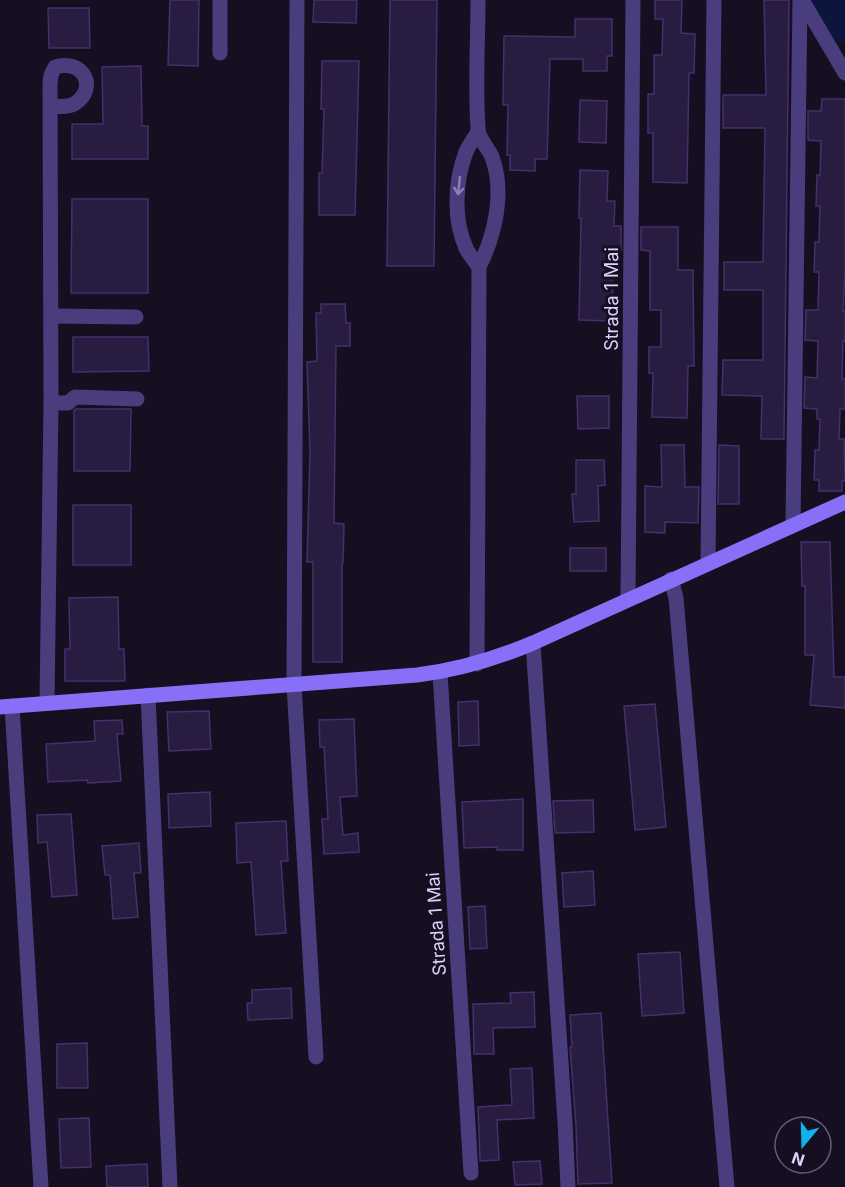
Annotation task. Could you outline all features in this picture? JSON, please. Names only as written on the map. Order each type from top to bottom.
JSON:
[{"type":"street","points":[[220,0],[220,52]]},
{"type":"street","points":[[297,0],[294,685],[316,1057]]},
{"type":"street","points":[[477,664],[479,267],[489,247],[494,227],[497,183],[492,157],[478,132],[478,0]]},
{"type":"street","name":"Strada 1 Mai","points":[[628,599],[633,0]]},
{"type":"street","points":[[708,562],[714,0]]},
{"type":"street","points":[[793,525],[800,0]]},
{"type":"street","points":[[800,0],[845,73]]},
{"type":"street","points":[[47,703],[52,316],[50,105]]},
{"type":"street","points":[[478,132],[466,151],[460,171],[458,212],[460,233],[466,249],[479,267]]},
{"type":"street","points":[[52,316],[136,317]]},
{"type":"street","points":[[51,403],[68,403],[75,397],[137,399]]},
{"type":"street","points":[[41,1187],[6,706],[440,673],[477,664],[533,643],[845,502]]},
{"type":"street","points":[[671,579],[676,598],[727,1187]]},
{"type":"street","points":[[533,643],[568,1187]]},
{"type":"street","name":"Strada 1 Mai","points":[[440,673],[471,1173]]},
{"type":"street","points":[[148,695],[170,1187]]},
{"type":"building","points":[[170,0],[199,0],[198,66],[168,65]]},
{"type":"building","points":[[314,0],[357,0],[356,23],[313,22]]},
{"type":"building","points":[[390,0],[437,0],[434,266],[387,266]]},
{"type":"building","points":[[655,0],[682,0],[681,33],[695,34],[694,73],[689,73],[687,183],[653,182],[653,133],[648,133],[648,94],[654,94],[654,55],[662,55],[663,19],[655,19]]},
{"type":"building","points":[[764,0],[789,0],[784,439],[761,439],[762,396],[722,395],[723,360],[763,360],[763,290],[724,290],[724,262],[763,262],[765,128],[723,128],[723,95],[766,95]]},
{"type":"building","points":[[48,8],[89,8],[90,48],[49,48]]},
{"type":"building","points":[[575,19],[612,19],[612,56],[607,56],[607,71],[583,71],[583,59],[550,59],[547,159],[535,159],[535,171],[510,170],[510,155],[507,155],[508,105],[503,105],[504,36],[575,37]]},
{"type":"building","points":[[322,61],[359,61],[355,215],[319,215],[319,173],[322,173],[324,109],[321,109]]},
{"type":"building","points":[[141,66],[142,126],[148,126],[148,159],[72,159],[72,124],[103,124],[102,67]]},
{"type":"building","points":[[822,99],[845,99],[843,311],[845,311],[845,341],[843,341],[842,379],[845,379],[845,409],[840,409],[839,439],[844,439],[845,481],[842,481],[842,491],[819,491],[819,480],[814,480],[815,450],[819,450],[820,419],[817,419],[817,409],[804,408],[805,377],[817,378],[818,341],[805,340],[806,310],[818,310],[819,272],[814,272],[815,242],[819,242],[820,206],[816,206],[821,141],[808,140],[808,111],[821,111]]},
{"type":"building","points":[[580,100],[607,101],[606,143],[579,142]]},
{"type":"building","points":[[580,170],[608,171],[607,201],[615,201],[614,226],[621,226],[621,250],[612,250],[613,321],[579,320]]},
{"type":"building","points":[[72,199],[148,199],[148,293],[71,293]]},
{"type":"building","points":[[641,227],[678,227],[678,270],[693,270],[694,366],[688,366],[687,418],[652,417],[653,373],[649,373],[649,347],[661,347],[661,310],[650,310],[650,251],[641,250]]},
{"type":"building","points":[[321,304],[345,304],[346,323],[350,323],[350,346],[336,346],[334,523],[344,524],[342,662],[313,662],[313,562],[307,562],[310,452],[307,362],[317,361],[316,313],[321,313]]},
{"type":"building","points":[[73,337],[148,337],[149,371],[73,372]]},
{"type":"building","points":[[577,396],[609,396],[609,428],[578,429]]},
{"type":"building","points":[[131,409],[130,471],[74,471],[74,410]]},
{"type":"building","points":[[661,445],[684,445],[685,487],[699,487],[698,523],[665,522],[665,533],[645,532],[645,486],[662,487]]},
{"type":"building","points":[[719,445],[739,446],[739,504],[718,504]]},
{"type":"building","points":[[576,460],[604,460],[605,485],[598,486],[599,521],[574,522],[572,494],[576,494]]},
{"type":"building","points":[[73,505],[131,505],[131,565],[73,565]]},
{"type":"building","points":[[801,542],[830,542],[834,677],[845,677],[845,708],[810,705],[814,655],[805,655],[805,586],[802,586]]},
{"type":"building","points":[[570,548],[606,548],[606,571],[570,571]]},
{"type":"building","points":[[118,597],[119,649],[124,649],[125,681],[65,681],[65,649],[70,649],[69,598]]},
{"type":"building","points":[[478,701],[479,745],[459,746],[458,702]]},
{"type":"building","points":[[655,704],[666,827],[635,830],[624,706]]},
{"type":"building","points":[[209,711],[211,749],[169,751],[167,712]]},
{"type":"building","points":[[354,719],[357,796],[340,797],[343,835],[358,833],[359,852],[324,854],[322,819],[328,819],[324,747],[320,747],[319,720]]},
{"type":"building","points":[[122,720],[123,734],[117,734],[121,781],[48,782],[46,744],[95,741],[94,721]]},
{"type":"building","points":[[210,792],[211,826],[169,828],[168,794]]},
{"type":"building","points":[[523,799],[523,850],[497,850],[497,847],[464,848],[462,802]]},
{"type":"building","points":[[593,800],[594,832],[555,833],[553,801]]},
{"type":"building","points":[[71,814],[77,895],[52,897],[47,842],[38,843],[37,815]]},
{"type":"building","points":[[286,821],[288,861],[281,861],[286,933],[256,935],[251,862],[237,863],[236,823]]},
{"type":"building","points":[[139,843],[141,873],[134,873],[138,917],[113,919],[110,875],[105,875],[102,846]]},
{"type":"building","points":[[593,871],[595,905],[564,907],[562,873]]},
{"type":"building","points":[[485,906],[487,948],[470,949],[468,907]]},
{"type":"building","points":[[680,952],[684,1013],[642,1016],[638,954]]},
{"type":"building","points":[[291,988],[292,1018],[248,1020],[247,1003],[252,1003],[252,990]]},
{"type":"building","points":[[534,992],[535,1027],[493,1028],[494,1054],[474,1054],[473,1004],[511,1003],[510,993]]},
{"type":"building","points":[[601,1013],[612,1183],[578,1184],[570,1015]]},
{"type":"building","points":[[87,1043],[88,1088],[57,1088],[57,1044]]},
{"type":"building","points":[[532,1068],[534,1118],[497,1120],[499,1160],[480,1161],[478,1107],[512,1105],[510,1069]]},
{"type":"building","points":[[89,1118],[91,1167],[61,1168],[59,1119]]},
{"type":"building","points":[[540,1161],[542,1184],[515,1185],[513,1162]]},
{"type":"building","points":[[147,1164],[148,1187],[107,1187],[106,1166]]},
{"type":"waterway","points":[[828,0],[845,26]]}]
